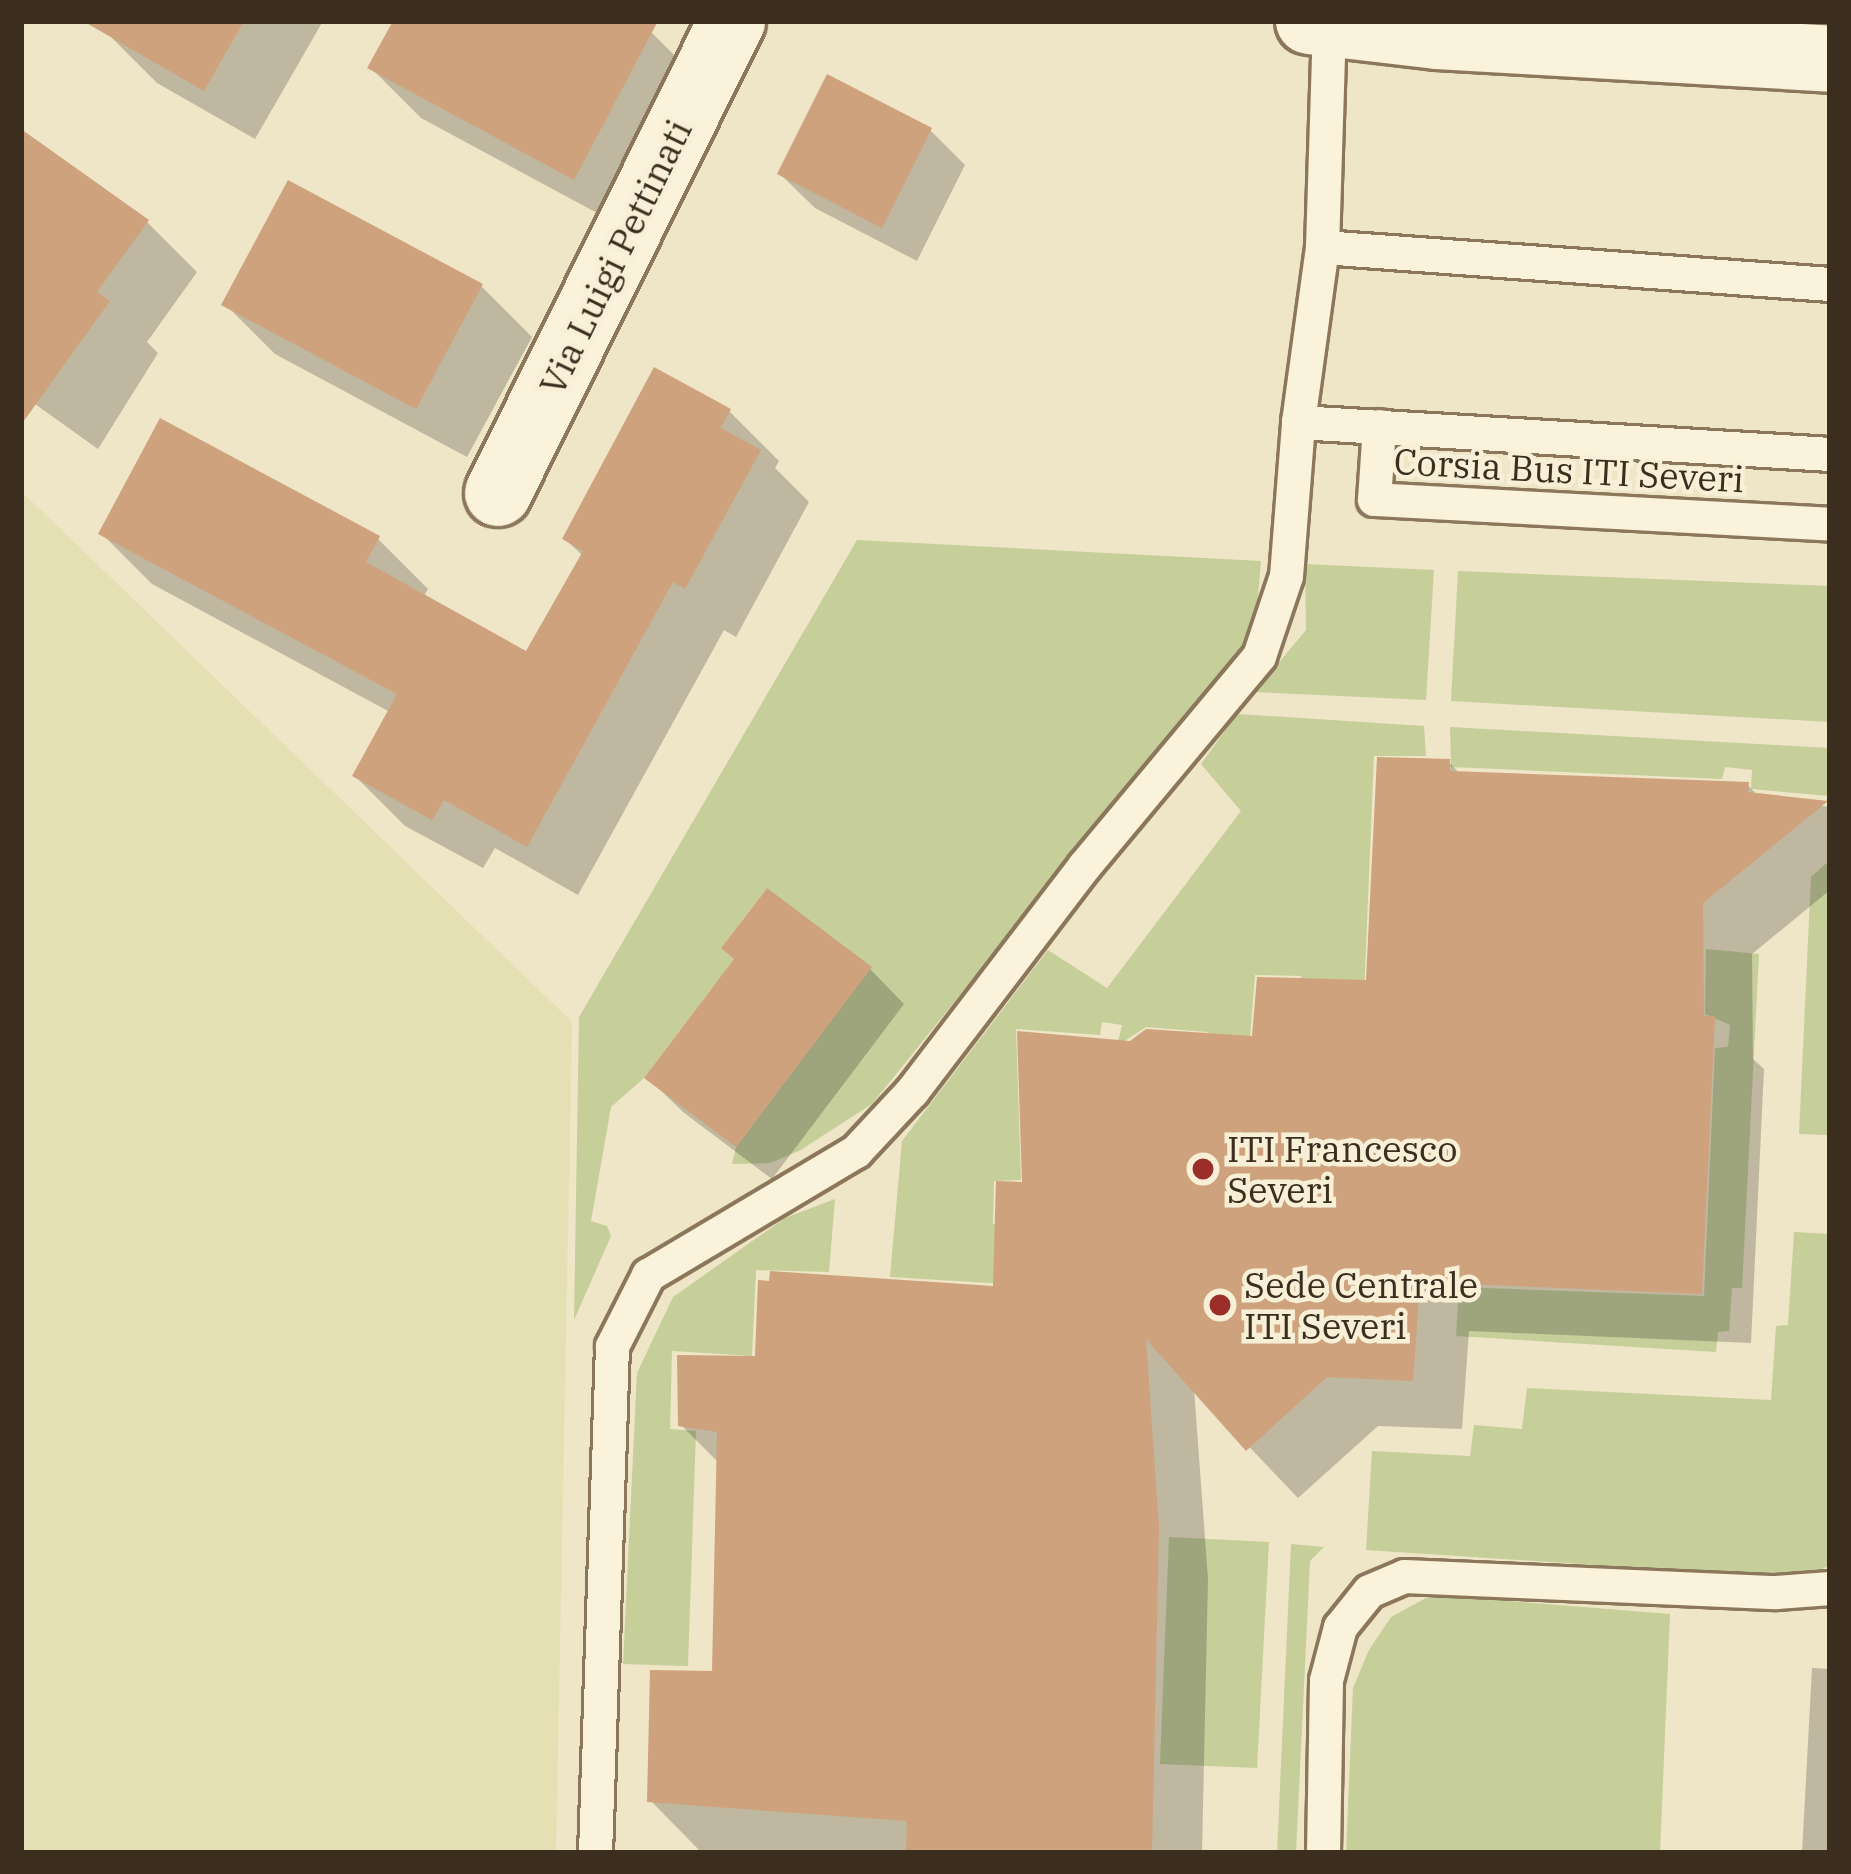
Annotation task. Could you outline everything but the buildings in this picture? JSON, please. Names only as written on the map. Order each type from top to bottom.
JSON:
[{"type":"street","name":"Via Luigi Pettinati","points":[[498,493],[731,21]]},
{"type":"street","points":[[1319,22],[1830,58]]},
{"type":"lane","points":[[596,1853],[612,1346],[648,1275],[856,1151],[1259,656],[1286,575],[1298,422],[1322,247],[1319,22]]},
{"type":"lane","points":[[1322,247],[1830,284]]},
{"type":"lane","points":[[1298,422],[1830,454]]},
{"type":"lane","name":"Corsia Bus ITI Severi","points":[[1379,426],[1374,499],[1830,524]]},
{"type":"lane","points":[[1323,1853],[1326,1680],[1340,1627],[1370,1591],[1403,1576],[1776,1592],[1830,1588]]},
{"type":"shaded area","points":[[21,491],[572,1022],[556,1853],[21,1853]]},
{"type":"green space","points":[[857,540],[1261,561],[1256,620],[1245,642],[872,1104],[799,1151],[770,1163],[732,1164],[736,1147],[871,967],[766,889],[721,948],[772,988],[753,1013],[715,984],[644,1078],[611,1107],[591,1221],[607,1226],[611,1236],[574,1320],[579,1017]]},
{"type":"green space","points":[[1305,564],[1434,570],[1426,700],[1254,692],[1306,630]]},
{"type":"green space","points":[[1458,571],[1830,586],[1830,722],[1451,701]]},
{"type":"green space","points":[[1237,714],[1424,726],[1426,756],[1374,756],[1364,995],[1305,1045],[1301,976],[1255,975],[1249,1050],[1226,1050],[1207,1032],[1146,1027],[1117,1046],[1122,1025],[1102,1022],[1100,1035],[1016,1029],[1021,1180],[994,1181],[993,1224],[1025,1227],[1006,1284],[890,1277],[902,1141],[1048,950],[1107,988],[1241,811],[1201,764]]},
{"type":"green space","points":[[1450,727],[1830,748],[1830,796],[1751,789],[1752,770],[1725,767],[1722,779],[1451,767]]},
{"type":"green space","points":[[1830,860],[1830,1135],[1799,1134],[1811,877]]},
{"type":"green space","points":[[1706,949],[1759,954],[1742,1288],[1732,1288],[1729,1331],[1718,1332],[1716,1352],[1456,1336],[1459,1287],[1704,1296],[1715,1048],[1728,1047],[1730,1025],[1705,1014]]},
{"type":"green space","points":[[835,1199],[829,1272],[756,1270],[752,1356],[672,1351],[670,1429],[696,1431],[688,1666],[623,1664],[637,1373],[673,1297],[785,1218]]},
{"type":"green space","points":[[1794,1232],[1830,1234],[1830,1565],[1812,1574],[1762,1576],[1366,1550],[1372,1451],[1470,1456],[1474,1425],[1522,1429],[1527,1388],[1771,1400],[1776,1326],[1788,1325]]},
{"type":"green space","points":[[1169,1537],[1269,1542],[1257,1768],[1160,1764]]},
{"type":"green space","points":[[1291,1544],[1324,1547],[1310,1561],[1296,1853],[1277,1853]]},
{"type":"green space","points":[[1426,1598],[1670,1614],[1660,1853],[1346,1853],[1353,1688],[1369,1650],[1391,1617]]},
{"type":"place","name":"ITI Francesco Severi","points":[[1203,1169]]},
{"type":"place","name":"Sede Centrale ITI Severi","points":[[1220,1305]]}]
